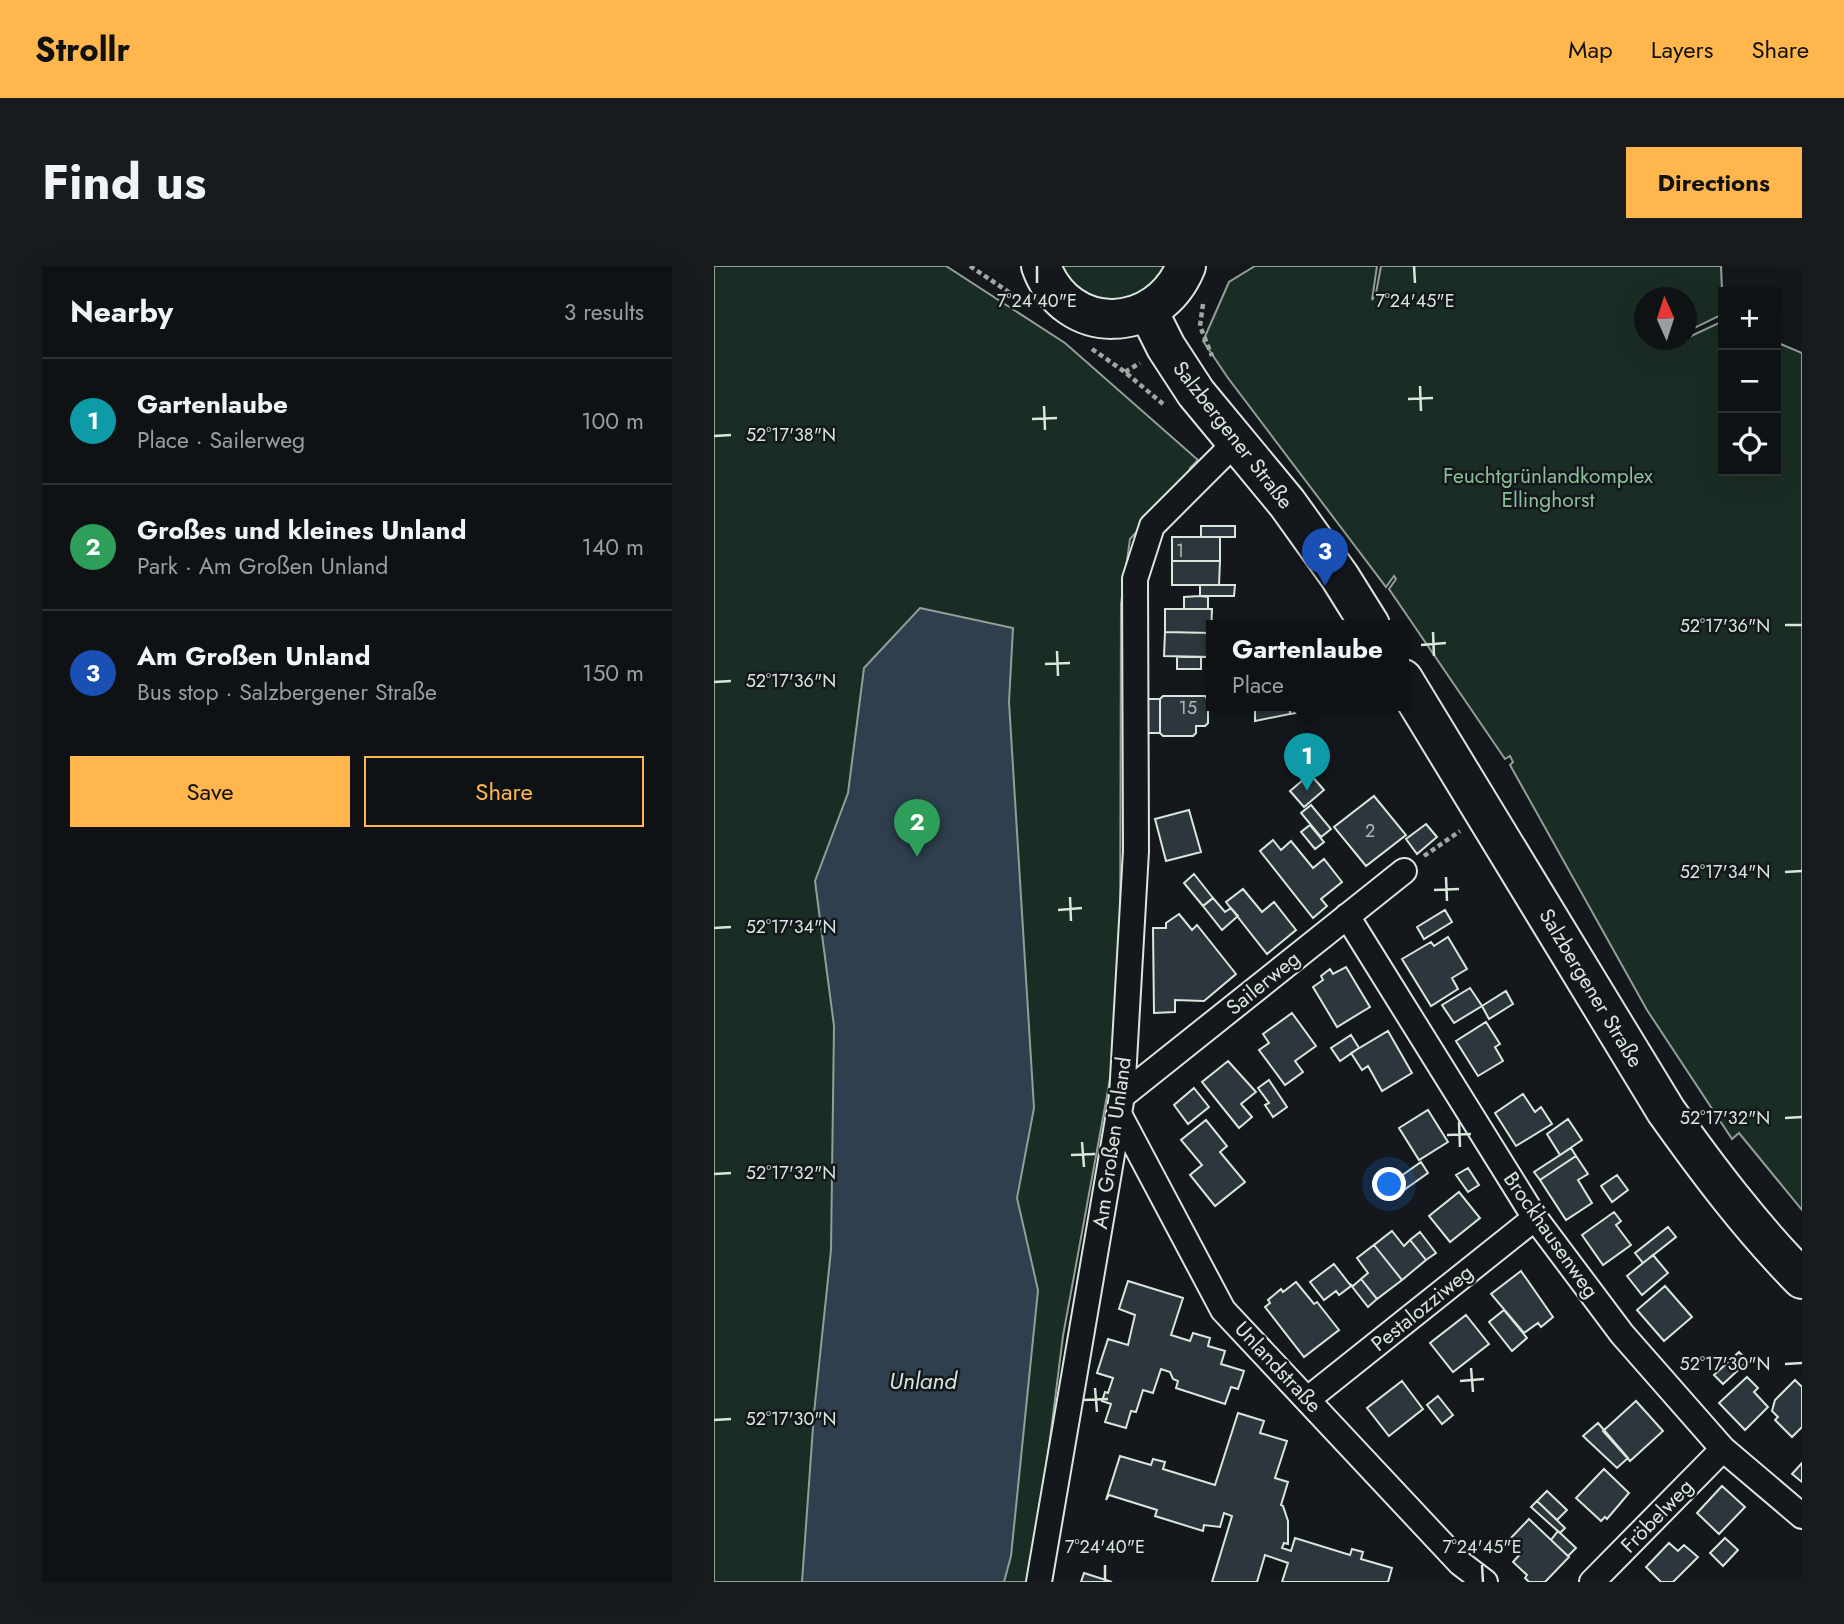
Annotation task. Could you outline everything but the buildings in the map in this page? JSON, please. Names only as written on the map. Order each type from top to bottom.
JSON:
[{"type":"main road","points":[[1041,266],[1046,281],[1065,303],[1091,317],[1120,319],[1148,311],[1164,300],[1177,285],[1186,266]]},
{"type":"main road","name":"Salzbergener Straße","points":[[1148,311],[1166,347],[1196,393],[1287,503],[1367,620]]},
{"type":"main road","name":"Salzbergener Straße","points":[[1409,690],[1666,1111],[1717,1182],[1769,1245],[1802,1279]]},
{"type":"street","name":"Am Großen Unland","points":[[1039,1582],[1121,1106],[1136,850],[1135,579],[1153,526],[1235,443]]},
{"type":"street","name":"Sailerweg","points":[[1121,1106],[1404,871]]},
{"type":"street","name":"Brockhausenweg","points":[[1347,916],[1535,1218],[1622,1334],[1723,1449],[1802,1516]]},
{"type":"street","name":"Unlandstraße","points":[[1121,1106],[1223,1310],[1460,1563],[1485,1582]]},
{"type":"street","name":"Pestalozziweg","points":[[1308,1399],[1535,1218]]},
{"type":"street","name":"Fröbelweg","points":[[1592,1582],[1723,1449]]},
{"type":"path","points":[[970,266],[979,268],[1023,302]]},
{"type":"path","points":[[1204,300],[1200,326],[1213,358]]},
{"type":"path","points":[[1091,348],[1125,372],[1167,408]]},
{"type":"path","points":[[1404,871],[1460,831]]},
{"type":"green space","points":[[714,266],[946,266],[1065,343],[1198,460],[1190,468],[1193,472],[1130,539],[1121,604],[1120,987],[1113,1063],[1063,1336],[1032,1582],[714,1582]]},
{"type":"green space","points":[[1058,266],[1169,266],[1155,287],[1112,303],[1082,294]]},
{"type":"green space","name":"Feuchtgrünlandkomplex Ellinghorst","points":[[1255,266],[1377,266],[1372,300],[1381,266],[1721,266],[1722,287],[1718,287],[1718,316],[1697,327],[1697,287],[1634,287],[1634,350],[1697,350],[1697,333],[1718,323],[1718,476],[1781,476],[1781,344],[1802,353],[1802,1210],[1739,1133],[1732,1139],[1647,1010],[1510,765],[1513,762],[1510,756],[1505,759],[1389,589],[1396,579],[1394,576],[1386,587],[1203,341],[1229,282]]},
{"type":"water","name":"Unland","points":[[920,608],[1013,628],[1009,702],[1034,1108],[1017,1198],[1038,1290],[1011,1556],[1004,1582],[802,1582],[814,1413],[831,1250],[834,1026],[815,881],[848,793],[864,668]]},
{"type":"place","name":"Am Großen Unland","points":[[1325,586]]},
{"type":"place","name":"Gartenlaube","points":[[1307,791]]},
{"type":"place","name":"Großes und kleines Unland","points":[[917,857]]}]
